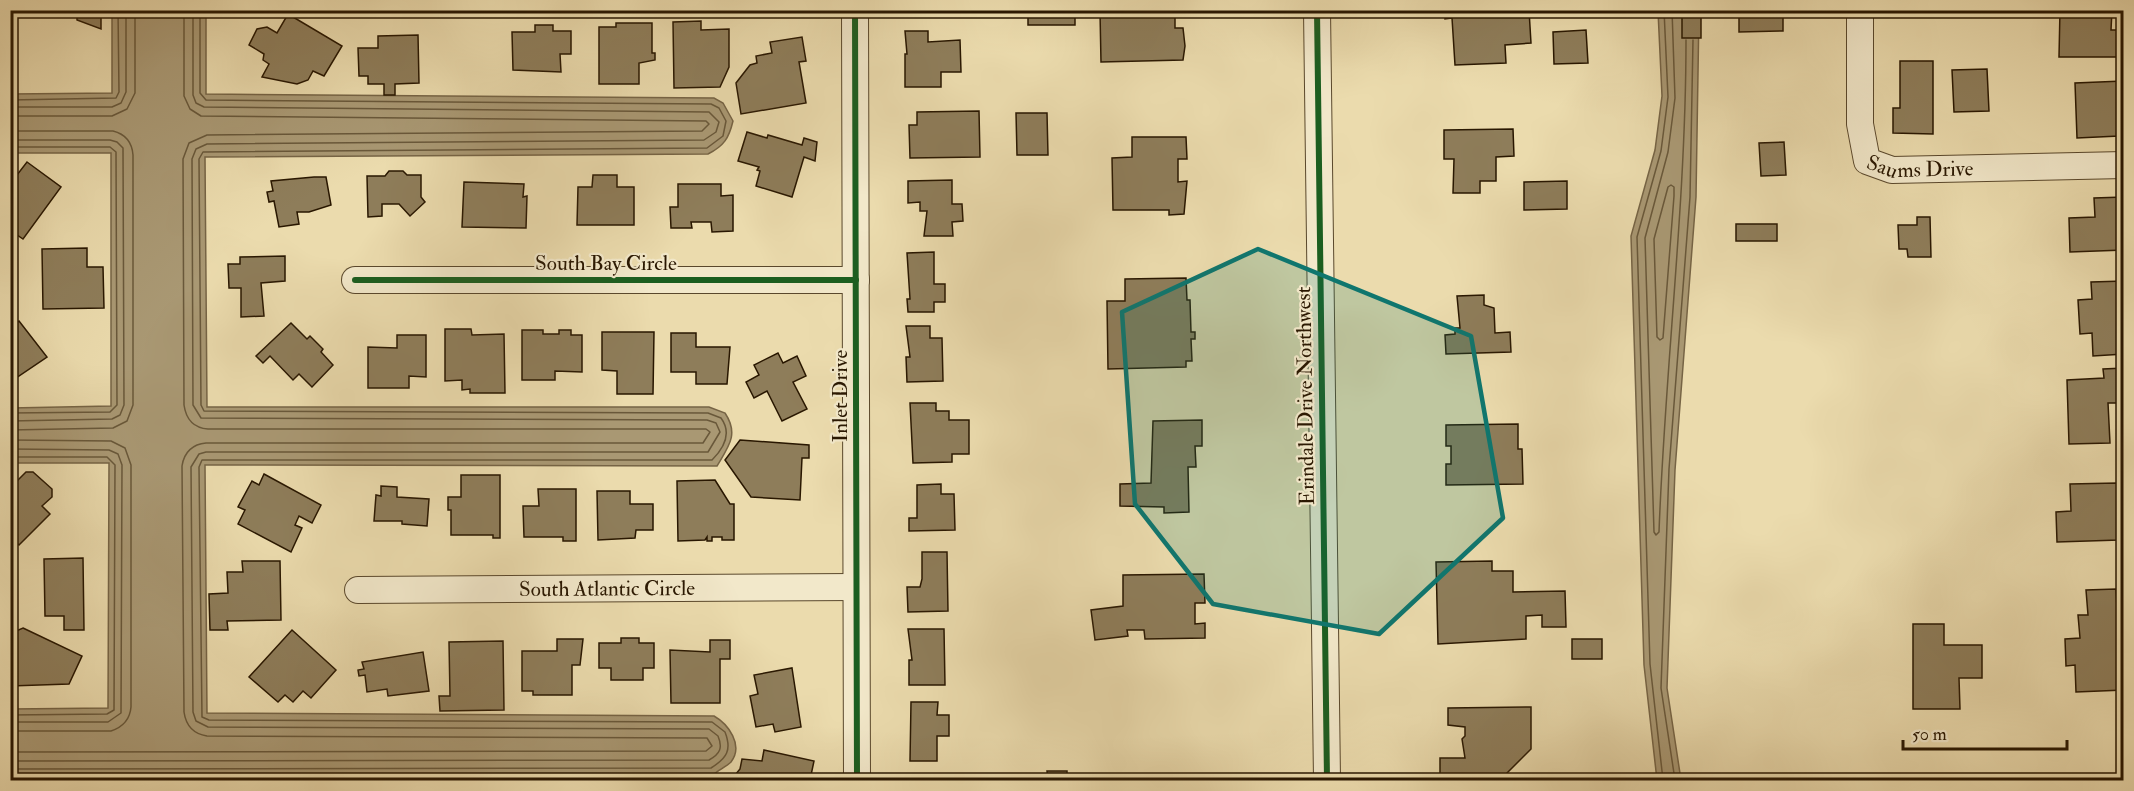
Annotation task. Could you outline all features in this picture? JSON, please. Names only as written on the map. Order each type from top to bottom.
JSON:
[{"type":"street","name":"Inlet Drive","points":[[855,10],[857,780]]},
{"type":"street","name":"Erindale Drive Northwest","points":[[1317,10],[1327,780]]},
{"type":"street","name":"Saums Drive","points":[[1860,10],[1860,124],[1868,161],[1892,170],[2124,165]]},
{"type":"street","name":"South Bay Circle","points":[[356,280],[856,280]]},
{"type":"street","name":"South Atlantic Circle","points":[[358,590],[856,587]]},
{"type":"highlighted area","points":[[1258,249],[1471,336],[1503,518],[1379,634],[1213,604],[1135,504],[1122,312]]},
{"type":"water","points":[[112,11],[206,11],[206,94],[714,98],[723,103],[733,121],[728,137],[722,145],[708,154],[205,157],[207,407],[709,407],[725,413],[732,434],[717,466],[205,465],[207,713],[714,716],[729,730],[735,742],[735,755],[729,764],[714,774],[11,774],[11,709],[108,708],[109,463],[11,463],[11,408],[111,406],[111,153],[11,153],[11,94],[112,93]]},
{"type":"water","points":[[1658,11],[1699,11],[1696,197],[1675,470],[1667,688],[1681,780],[1657,780],[1644,665],[1631,236],[1655,150],[1662,96]]},
{"type":"building","points":[[77,10],[101,10],[101,29],[77,20]]},
{"type":"building","points":[[911,10],[937,10],[937,15],[911,15]]},
{"type":"building","points":[[1028,10],[1075,10],[1075,25],[1028,25]]},
{"type":"building","points":[[1202,10],[1203,15],[1175,16],[1175,28],[1183,28],[1185,46],[1183,60],[1101,62],[1100,12]]},
{"type":"building","points":[[1445,10],[1529,10],[1531,43],[1505,45],[1506,63],[1455,65],[1452,18],[1445,19]]},
{"type":"building","points":[[1682,10],[1701,10],[1701,38],[1682,38]]},
{"type":"building","points":[[1739,10],[1783,10],[1783,31],[1739,32]]},
{"type":"building","points":[[2060,10],[2112,10],[2111,30],[2122,30],[2122,57],[2059,57]]},
{"type":"building","points":[[288,14],[342,46],[324,76],[313,71],[308,80],[297,84],[262,77],[269,64],[263,60],[264,54],[249,45],[257,29],[267,27],[277,33]]},
{"type":"building","points":[[701,21],[701,30],[729,29],[729,67],[720,87],[674,88],[673,22]]},
{"type":"building","points":[[616,23],[652,23],[652,53],[655,53],[655,60],[639,63],[639,84],[599,84],[599,27],[616,27]]},
{"type":"building","points":[[535,25],[553,25],[553,31],[571,31],[571,54],[560,54],[561,72],[513,70],[512,32],[535,32]]},
{"type":"building","points":[[1586,30],[1588,63],[1554,64],[1553,32]]},
{"type":"building","points":[[905,31],[928,31],[928,42],[960,40],[961,72],[941,72],[941,87],[905,87],[905,54],[907,54]]},
{"type":"building","points":[[418,35],[419,83],[395,84],[395,95],[384,95],[384,84],[368,84],[368,76],[359,76],[358,48],[378,48],[378,36]]},
{"type":"building","points":[[802,37],[806,61],[799,62],[806,103],[741,114],[736,83],[750,65],[757,63],[756,56],[772,53],[770,42]]},
{"type":"building","points":[[1900,61],[1933,61],[1933,134],[1893,133],[1893,108],[1900,108]]},
{"type":"building","points":[[1987,69],[1989,111],[1954,112],[1952,70]]},
{"type":"building","points":[[2123,81],[2124,108],[2117,108],[2119,136],[2077,138],[2075,83]]},
{"type":"building","points":[[979,111],[980,157],[910,158],[909,125],[917,125],[917,112]]},
{"type":"building","points":[[1016,113],[1047,113],[1048,155],[1017,155]]},
{"type":"building","points":[[1513,129],[1514,156],[1496,157],[1496,181],[1480,181],[1480,193],[1453,193],[1454,159],[1444,159],[1444,130]]},
{"type":"building","points":[[747,132],[767,138],[768,135],[802,145],[804,138],[817,142],[815,161],[804,157],[792,197],[756,186],[759,167],[738,161]]},
{"type":"building","points":[[1132,137],[1186,137],[1187,159],[1178,159],[1178,182],[1187,181],[1184,214],[1169,215],[1169,210],[1113,210],[1112,158],[1132,157]]},
{"type":"building","points":[[1784,142],[1786,175],[1761,176],[1759,143]]},
{"type":"building","points":[[27,162],[61,187],[23,239],[10,230],[10,184]]},
{"type":"building","points":[[389,171],[421,175],[421,197],[425,202],[410,216],[399,204],[382,204],[382,216],[368,217],[367,176],[385,176]]},
{"type":"building","points":[[593,175],[617,175],[617,187],[634,187],[634,225],[577,225],[578,187],[592,187]]},
{"type":"building","points":[[326,177],[331,205],[309,212],[297,212],[299,224],[279,227],[274,201],[269,202],[267,192],[273,191],[271,181]]},
{"type":"building","points":[[952,180],[952,204],[962,204],[963,221],[952,222],[953,236],[924,236],[927,211],[920,211],[920,202],[908,203],[908,181]]},
{"type":"building","points":[[1567,181],[1567,209],[1524,210],[1524,182]]},
{"type":"building","points":[[464,182],[524,184],[523,197],[527,196],[526,228],[462,227]]},
{"type":"building","points":[[678,184],[721,184],[721,196],[733,195],[733,231],[712,232],[711,222],[691,222],[692,228],[671,228],[670,207],[678,207]]},
{"type":"building","points":[[2124,197],[2124,250],[2070,252],[2069,218],[2095,217],[2094,198]]},
{"type":"building","points":[[1917,217],[1930,217],[1931,257],[1908,257],[1907,249],[1899,249],[1898,225],[1917,225]]},
{"type":"building","points":[[1736,224],[1777,224],[1777,241],[1736,241]]},
{"type":"building","points":[[87,248],[87,267],[103,267],[104,308],[43,309],[42,249]]},
{"type":"building","points":[[934,252],[934,284],[945,284],[945,302],[934,302],[934,312],[908,312],[907,299],[910,299],[907,253]]},
{"type":"building","points":[[285,256],[285,281],[261,283],[264,316],[241,317],[241,288],[229,288],[228,264],[240,264],[240,257]]},
{"type":"building","points":[[1186,278],[1187,300],[1190,300],[1191,332],[1195,332],[1195,339],[1191,339],[1192,361],[1186,361],[1186,367],[1108,369],[1107,301],[1125,301],[1125,279]]},
{"type":"building","points":[[2124,281],[2124,354],[2093,356],[2092,333],[2080,334],[2078,300],[2092,299],[2091,282]]},
{"type":"building","points":[[1484,295],[1484,305],[1494,308],[1495,333],[1510,332],[1511,352],[1446,354],[1445,335],[1455,334],[1455,328],[1460,328],[1457,296]]},
{"type":"building","points":[[19,321],[47,357],[10,382],[10,328]]},
{"type":"building","points":[[291,323],[307,339],[310,336],[323,349],[321,352],[333,365],[312,387],[299,374],[293,380],[270,356],[263,363],[256,356]]},
{"type":"building","points":[[906,326],[930,326],[930,338],[942,338],[943,381],[907,382],[906,357],[910,357]]},
{"type":"building","points":[[445,329],[471,329],[472,335],[504,334],[505,393],[470,393],[470,389],[462,390],[462,380],[445,381]]},
{"type":"building","points":[[522,330],[543,330],[543,334],[559,334],[559,330],[571,330],[571,335],[582,335],[582,372],[555,371],[555,380],[522,380]]},
{"type":"building","points":[[602,332],[654,332],[653,394],[617,394],[617,371],[602,370]]},
{"type":"building","points":[[671,333],[696,333],[696,347],[730,347],[727,384],[696,384],[696,372],[671,372]]},
{"type":"building","points":[[397,335],[426,335],[426,377],[409,376],[409,388],[368,388],[368,347],[397,348]]},
{"type":"building","points":[[778,353],[783,363],[797,356],[806,376],[793,382],[807,409],[782,421],[767,391],[754,398],[746,382],[759,375],[754,365]]},
{"type":"building","points":[[2124,368],[2124,403],[2108,403],[2110,443],[2069,444],[2067,380],[2104,378],[2103,369]]},
{"type":"building","points":[[910,403],[936,403],[936,411],[949,411],[949,420],[969,420],[969,454],[952,454],[952,462],[913,463]]},
{"type":"building","points":[[1202,420],[1202,446],[1195,446],[1196,467],[1188,467],[1189,512],[1164,513],[1164,507],[1120,506],[1120,484],[1151,483],[1153,421]]},
{"type":"building","points":[[1518,424],[1518,449],[1522,449],[1523,484],[1446,485],[1446,464],[1451,464],[1451,446],[1446,446],[1446,425]]},
{"type":"building","points":[[740,440],[809,445],[809,458],[802,458],[800,500],[751,497],[725,460]]},
{"type":"building","points":[[26,472],[33,472],[52,489],[52,497],[42,506],[50,514],[19,545],[10,537],[10,488]]},
{"type":"building","points":[[264,474],[321,505],[312,523],[299,516],[295,525],[302,528],[291,552],[238,524],[245,510],[238,507],[252,481],[259,485]]},
{"type":"building","points":[[461,475],[500,475],[500,538],[493,538],[493,535],[451,535],[451,510],[448,510],[448,497],[461,497]]},
{"type":"building","points":[[715,480],[730,504],[734,504],[734,540],[712,537],[712,541],[707,541],[707,537],[705,540],[678,541],[677,481]]},
{"type":"building","points":[[2117,483],[2119,540],[2057,542],[2056,512],[2071,511],[2070,484]]},
{"type":"building","points":[[941,484],[941,494],[954,494],[955,530],[909,531],[909,518],[917,518],[917,485]]},
{"type":"building","points":[[381,486],[397,487],[397,497],[429,499],[427,526],[402,524],[402,521],[374,521],[376,495],[381,496]]},
{"type":"building","points":[[538,489],[576,489],[576,541],[563,541],[563,537],[524,537],[523,506],[539,506]]},
{"type":"building","points":[[597,491],[630,491],[630,504],[653,504],[653,530],[636,530],[635,538],[598,540]]},
{"type":"building","points":[[922,552],[947,552],[948,611],[908,612],[907,587],[920,587]]},
{"type":"building","points":[[83,558],[84,630],[64,630],[64,616],[45,616],[44,559]]},
{"type":"building","points":[[242,561],[280,561],[281,620],[227,621],[228,630],[210,630],[209,594],[228,593],[227,572],[243,572]]},
{"type":"building","points":[[1492,561],[1492,571],[1513,571],[1513,592],[1565,591],[1566,627],[1542,627],[1542,615],[1526,616],[1526,639],[1438,644],[1436,562]]},
{"type":"building","points":[[1204,574],[1205,603],[1195,603],[1195,624],[1205,623],[1205,638],[1145,639],[1144,630],[1127,630],[1128,636],[1095,640],[1091,610],[1123,606],[1123,575]]},
{"type":"building","points":[[2116,589],[2119,645],[2124,645],[2124,690],[2076,692],[2075,665],[2066,666],[2065,639],[2080,638],[2078,615],[2088,615],[2086,590]]},
{"type":"building","points":[[1913,624],[1944,624],[1944,645],[1982,645],[1982,678],[1959,678],[1960,709],[1913,709]]},
{"type":"building","points":[[23,628],[82,656],[69,684],[10,686],[10,655],[16,643],[14,636],[16,631]]},
{"type":"building","points":[[908,629],[944,629],[945,685],[909,685],[909,660],[912,660]]},
{"type":"building","points":[[292,630],[336,670],[311,698],[303,691],[293,702],[285,695],[278,702],[249,677]]},
{"type":"building","points":[[621,638],[639,638],[639,643],[654,643],[654,668],[643,668],[643,680],[611,680],[611,668],[599,668],[599,643],[621,643]]},
{"type":"building","points":[[557,639],[583,639],[580,665],[572,665],[572,695],[533,695],[533,691],[522,691],[522,651],[557,651]]},
{"type":"building","points":[[1572,639],[1602,639],[1602,659],[1572,659]]},
{"type":"building","points":[[710,640],[730,640],[730,659],[720,659],[720,703],[671,703],[670,650],[710,652]]},
{"type":"building","points":[[503,641],[504,710],[440,711],[439,696],[450,696],[449,642]]},
{"type":"building","points":[[423,652],[429,691],[388,696],[387,689],[367,692],[365,675],[359,676],[358,670],[364,669],[362,662]]},
{"type":"building","points":[[792,668],[801,727],[775,732],[773,724],[756,727],[750,696],[758,694],[754,675]]},
{"type":"building","points":[[911,702],[938,702],[937,715],[949,715],[949,736],[937,736],[937,761],[910,761]]},
{"type":"building","points":[[1531,707],[1531,749],[1500,780],[1440,780],[1440,758],[1465,758],[1462,739],[1465,736],[1465,727],[1448,725],[1448,708]]},
{"type":"building","points":[[764,750],[814,761],[810,780],[731,780],[740,769],[742,759],[762,761]]},
{"type":"building","points":[[1047,771],[1067,771],[1067,780],[1048,780]]},
{"type":"building","points":[[468,778],[500,778],[500,780],[468,780]]},
{"type":"building","points":[[956,778],[956,780],[911,780],[911,779]]},
{"type":"cycle path","points":[[855,10],[857,780]]},
{"type":"cycle path","points":[[1317,10],[1327,780]]},
{"type":"cycle path","points":[[355,280],[856,280]]}]
